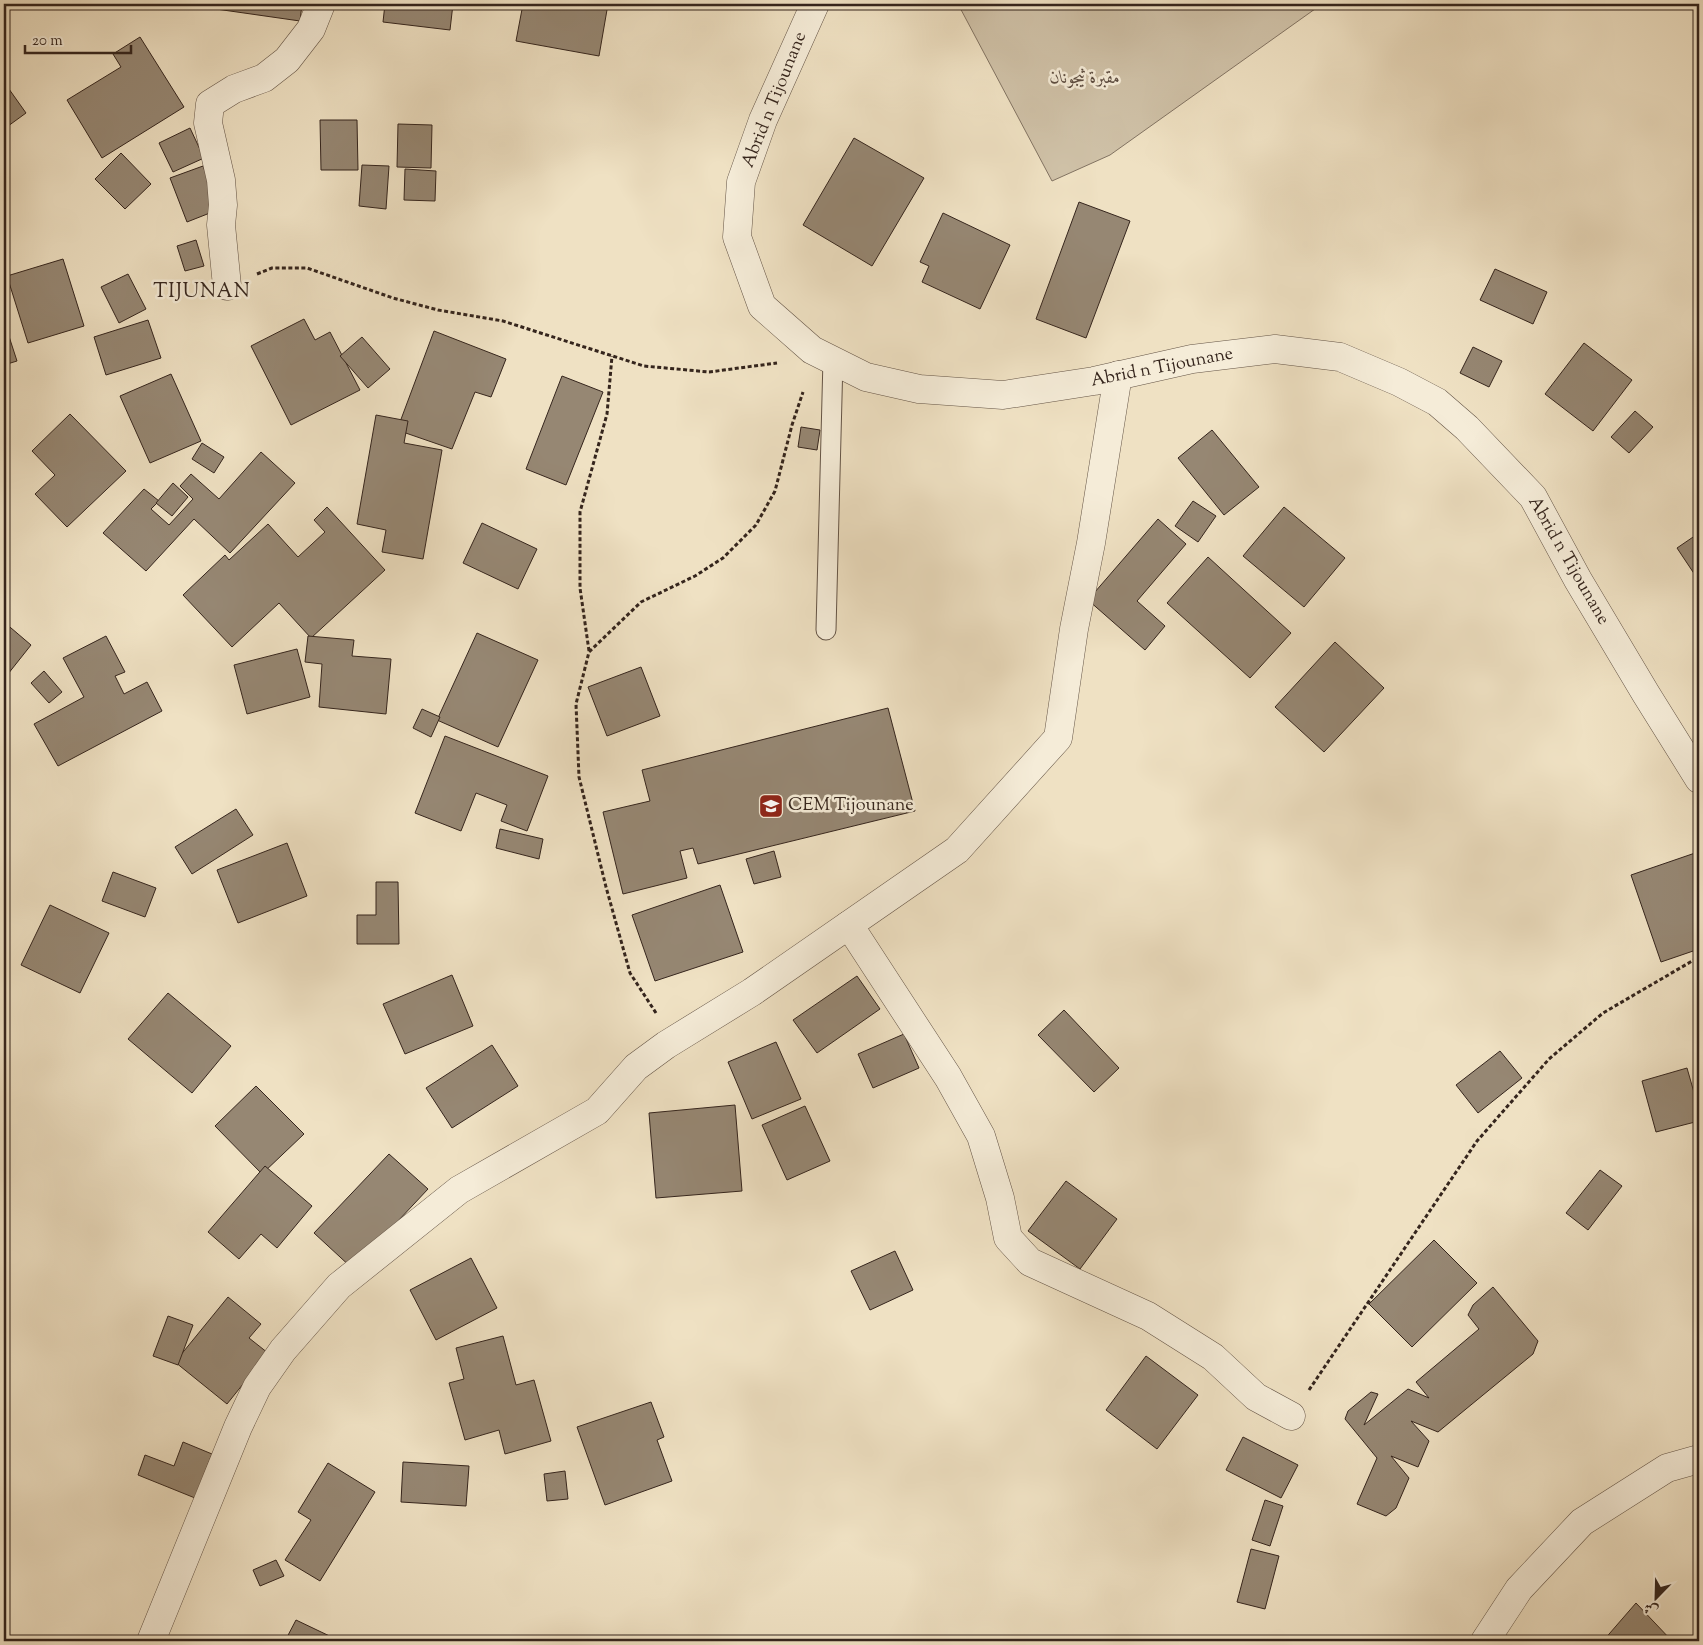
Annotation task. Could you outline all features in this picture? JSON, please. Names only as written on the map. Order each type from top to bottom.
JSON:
[{"type":"street","points":[[227,286],[221,225],[223,196],[208,124],[210,104],[234,89],[264,78],[287,60],[311,29],[322,4]]},
{"type":"street","name":"Abrid n Tijounane","points":[[816,4],[763,120],[741,182],[737,237],[762,306],[822,354],[866,377],[919,389],[1003,395],[1118,375],[1192,359],[1275,349],[1340,357],[1399,382],[1437,402],[1467,428],[1533,498],[1626,662],[1699,779]]},
{"type":"street","points":[[151,1641],[256,1387],[283,1350],[338,1286],[459,1190],[597,1111],[636,1068],[666,1045],[752,992],[958,850],[1058,738],[1074,629],[1091,543],[1118,375]]},
{"type":"street","points":[[849,925],[948,1077],[981,1136],[1000,1198],[1008,1238],[1030,1262],[1148,1316],[1213,1357],[1256,1397],[1291,1416]]},
{"type":"street","points":[[1485,1641],[1519,1589],[1582,1522],[1667,1468],[1699,1459]]},
{"type":"lane","points":[[822,354],[826,630]]},
{"type":"path","points":[[227,286],[272,268],[307,268],[393,298],[438,310],[503,321],[644,366],[708,372],[773,364],[822,354]]},
{"type":"path","points":[[589,652],[641,602],[695,576],[723,558],[756,525],[775,492],[792,424],[806,382],[822,354]]},
{"type":"path","points":[[612,356],[607,414],[580,512],[580,588],[589,652],[576,704],[579,778],[630,973],[656,1012],[666,1045]]},
{"type":"path","points":[[1291,1416],[1477,1141],[1549,1059],[1602,1013],[1699,957]]},
{"type":"green space","name":"مقبرة ثيجونان","points":[[958,4],[1322,4],[1110,155],[1052,181]]},
{"type":"building","points":[[202,4],[302,4],[300,21],[202,7]]},
{"type":"building","points":[[385,4],[453,4],[450,30],[383,22]]},
{"type":"building","points":[[523,4],[608,4],[599,56],[516,41]]},
{"type":"building","points":[[140,37],[184,107],[102,158],[67,100],[121,67],[113,54]]},
{"type":"building","points":[[4,82],[26,113],[4,129]]},
{"type":"building","points":[[320,120],[357,120],[358,170],[321,170]]},
{"type":"building","points":[[398,124],[432,125],[431,168],[397,167]]},
{"type":"building","points":[[190,128],[204,158],[173,172],[159,143]]},
{"type":"building","points":[[854,138],[924,178],[872,266],[803,225]]},
{"type":"building","points":[[121,153],[151,184],[125,209],[95,179]]},
{"type":"building","points":[[362,165],[389,166],[386,209],[359,206]]},
{"type":"building","points":[[203,166],[220,209],[187,222],[170,178]]},
{"type":"building","points":[[405,169],[436,171],[435,201],[404,200]]},
{"type":"building","points":[[1079,202],[1130,221],[1086,338],[1036,319]]},
{"type":"building","points":[[943,213],[1010,245],[980,309],[922,282],[929,266],[920,262]]},
{"type":"building","points":[[196,240],[204,266],[185,271],[177,246]]},
{"type":"building","points":[[63,259],[84,326],[28,343],[7,276]]},
{"type":"building","points":[[1495,269],[1547,292],[1533,324],[1480,300]]},
{"type":"building","points":[[128,274],[146,309],[119,323],[101,287]]},
{"type":"building","points":[[304,319],[315,340],[330,332],[360,390],[291,425],[251,346]]},
{"type":"building","points":[[148,320],[161,358],[106,375],[94,337]]},
{"type":"building","points":[[4,321],[17,361],[4,365]]},
{"type":"building","points":[[434,331],[506,359],[491,397],[475,392],[452,449],[397,430]]},
{"type":"building","points":[[362,337],[390,369],[368,388],[340,356]]},
{"type":"building","points":[[1584,343],[1632,380],[1593,431],[1545,394]]},
{"type":"building","points":[[1473,347],[1502,361],[1489,387],[1460,373]]},
{"type":"building","points":[[171,374],[201,441],[150,463],[120,396]]},
{"type":"building","points":[[562,376],[603,392],[566,485],[526,469]]},
{"type":"building","points":[[1635,411],[1653,427],[1629,453],[1611,437]]},
{"type":"building","points":[[70,414],[126,471],[67,527],[35,494],[55,475],[32,451]]},
{"type":"building","points":[[376,415],[408,421],[404,443],[442,450],[423,559],[382,552],[386,530],[357,524]]},
{"type":"building","points":[[801,427],[820,430],[817,450],[798,447]]},
{"type":"building","points":[[1212,430],[1259,487],[1224,515],[1178,458]]},
{"type":"building","points":[[202,443],[224,457],[214,473],[192,459]]},
{"type":"building","points":[[261,452],[295,483],[230,553],[194,519],[146,571],[103,533],[144,489],[159,501],[151,509],[169,525],[193,499],[180,486],[191,474],[219,499]]},
{"type":"building","points":[[173,483],[188,497],[172,516],[156,503]]},
{"type":"building","points":[[1193,501],[1216,516],[1198,542],[1175,526]]},
{"type":"building","points":[[327,507],[385,570],[311,638],[279,603],[232,647],[183,595],[225,555],[229,560],[268,524],[298,557],[325,532],[314,520]]},
{"type":"building","points":[[1284,507],[1345,558],[1304,607],[1243,556]]},
{"type":"building","points":[[1158,519],[1186,544],[1137,601],[1165,626],[1145,650],[1088,600]]},
{"type":"building","points":[[482,523],[537,549],[518,589],[463,563]]},
{"type":"building","points":[[1699,533],[1699,581],[1677,548]]},
{"type":"building","points":[[1208,557],[1291,633],[1250,678],[1167,603]]},
{"type":"building","points":[[4,622],[31,645],[4,679]]},
{"type":"building","points":[[477,633],[538,660],[498,747],[437,720]]},
{"type":"building","points":[[106,636],[125,672],[115,676],[124,694],[147,682],[162,711],[58,766],[34,724],[84,697],[63,658]]},
{"type":"building","points":[[308,636],[354,640],[352,656],[391,659],[386,714],[319,707],[322,664],[305,662]]},
{"type":"building","points":[[1335,642],[1384,688],[1324,752],[1275,707]]},
{"type":"building","points":[[297,649],[310,697],[247,714],[234,665]]},
{"type":"building","points":[[641,667],[660,716],[607,736],[588,687]]},
{"type":"building","points":[[44,671],[62,692],[49,703],[31,683]]},
{"type":"building","name":"CEM Tijounane","points":[[888,708],[915,811],[698,864],[693,848],[680,851],[687,878],[623,894],[603,812],[650,801],[642,770]]},
{"type":"building","points":[[422,709],[440,717],[431,737],[413,728]]},
{"type":"building","points":[[445,736],[548,776],[527,831],[501,821],[507,805],[476,793],[461,831],[415,813]]},
{"type":"building","points":[[236,809],[253,835],[192,874],[175,847]]},
{"type":"building","points":[[500,829],[543,839],[539,859],[496,848]]},
{"type":"building","points":[[287,843],[307,896],[238,923],[217,870]]},
{"type":"building","points":[[774,851],[781,877],[754,884],[746,859]]},
{"type":"building","points":[[1698,852],[1699,949],[1661,962],[1631,875]]},
{"type":"building","points":[[113,872],[156,888],[145,917],[102,901]]},
{"type":"building","points":[[376,882],[398,882],[399,944],[357,944],[357,915],[376,915]]},
{"type":"building","points":[[720,885],[743,952],[655,981],[632,915]]},
{"type":"building","points":[[50,905],[109,933],[80,993],[21,965]]},
{"type":"building","points":[[452,975],[473,1026],[405,1054],[383,1004]]},
{"type":"building","points":[[857,976],[880,1009],[817,1053],[793,1020]]},
{"type":"building","points":[[168,993],[231,1046],[192,1093],[128,1039]]},
{"type":"building","points":[[1064,1010],[1119,1068],[1094,1092],[1038,1035]]},
{"type":"building","points":[[904,1034],[919,1068],[873,1088],[858,1054]]},
{"type":"building","points":[[776,1042],[801,1099],[752,1119],[728,1062]]},
{"type":"building","points":[[492,1045],[518,1086],[452,1128],[426,1088]]},
{"type":"building","points":[[1500,1051],[1522,1078],[1478,1113],[1456,1085]]},
{"type":"building","points":[[1687,1068],[1699,1110],[1699,1121],[1656,1132],[1642,1081]]},
{"type":"building","points":[[256,1086],[304,1134],[262,1174],[215,1126]]},
{"type":"building","points":[[735,1105],[742,1191],[656,1198],[649,1113]]},
{"type":"building","points":[[805,1106],[830,1161],[787,1180],[762,1125]]},
{"type":"building","points":[[389,1154],[428,1189],[353,1269],[314,1233]]},
{"type":"building","points":[[265,1166],[312,1206],[277,1248],[261,1234],[239,1259],[208,1232]]},
{"type":"building","points":[[1600,1170],[1622,1186],[1588,1230],[1566,1213]]},
{"type":"building","points":[[1066,1181],[1117,1219],[1080,1269],[1028,1231]]},
{"type":"building","points":[[1434,1240],[1477,1283],[1412,1347],[1369,1304]]},
{"type":"building","points":[[895,1251],[913,1290],[870,1310],[851,1271]]},
{"type":"building","points":[[471,1258],[497,1308],[436,1340],[410,1290]]},
{"type":"building","points":[[1493,1287],[1538,1341],[1533,1354],[1438,1432],[1411,1421],[1429,1441],[1418,1467],[1391,1456],[1409,1478],[1396,1508],[1386,1516],[1357,1504],[1377,1458],[1345,1419],[1348,1411],[1371,1392],[1378,1394],[1364,1425],[1408,1389],[1429,1398],[1416,1382],[1479,1329],[1468,1315],[1473,1305]]},
{"type":"building","points":[[228,1297],[261,1324],[249,1338],[268,1353],[227,1404],[175,1362]]},
{"type":"building","points":[[168,1316],[193,1325],[178,1365],[153,1356]]},
{"type":"building","points":[[503,1336],[516,1385],[534,1380],[551,1441],[505,1454],[499,1430],[465,1440],[449,1383],[464,1379],[456,1348]]},
{"type":"building","points":[[1146,1356],[1198,1395],[1157,1449],[1106,1410]]},
{"type":"building","points":[[651,1402],[664,1437],[657,1440],[672,1481],[605,1505],[577,1427]]},
{"type":"building","points":[[1243,1437],[1298,1465],[1281,1498],[1226,1470]]},
{"type":"building","points":[[183,1442],[212,1454],[195,1498],[138,1475],[145,1455],[174,1466]]},
{"type":"building","points":[[403,1462],[469,1466],[466,1506],[401,1502]]},
{"type":"building","points":[[328,1463],[375,1492],[320,1581],[285,1560],[311,1520],[298,1512]]},
{"type":"building","points":[[565,1471],[568,1499],[547,1501],[544,1474]]},
{"type":"building","points":[[1265,1500],[1283,1506],[1270,1546],[1252,1540]]},
{"type":"building","points":[[1251,1549],[1279,1556],[1265,1609],[1237,1602]]},
{"type":"building","points":[[276,1560],[284,1576],[260,1586],[253,1570]]},
{"type":"building","points":[[1636,1603],[1672,1641],[1603,1641]]},
{"type":"building","points":[[296,1620],[340,1641],[285,1641]]},
{"type":"place","name":"CEM Tijounane","points":[[771,806]]},
{"type":"district","name":"TIJUNAN","points":[[202,292]]}]
